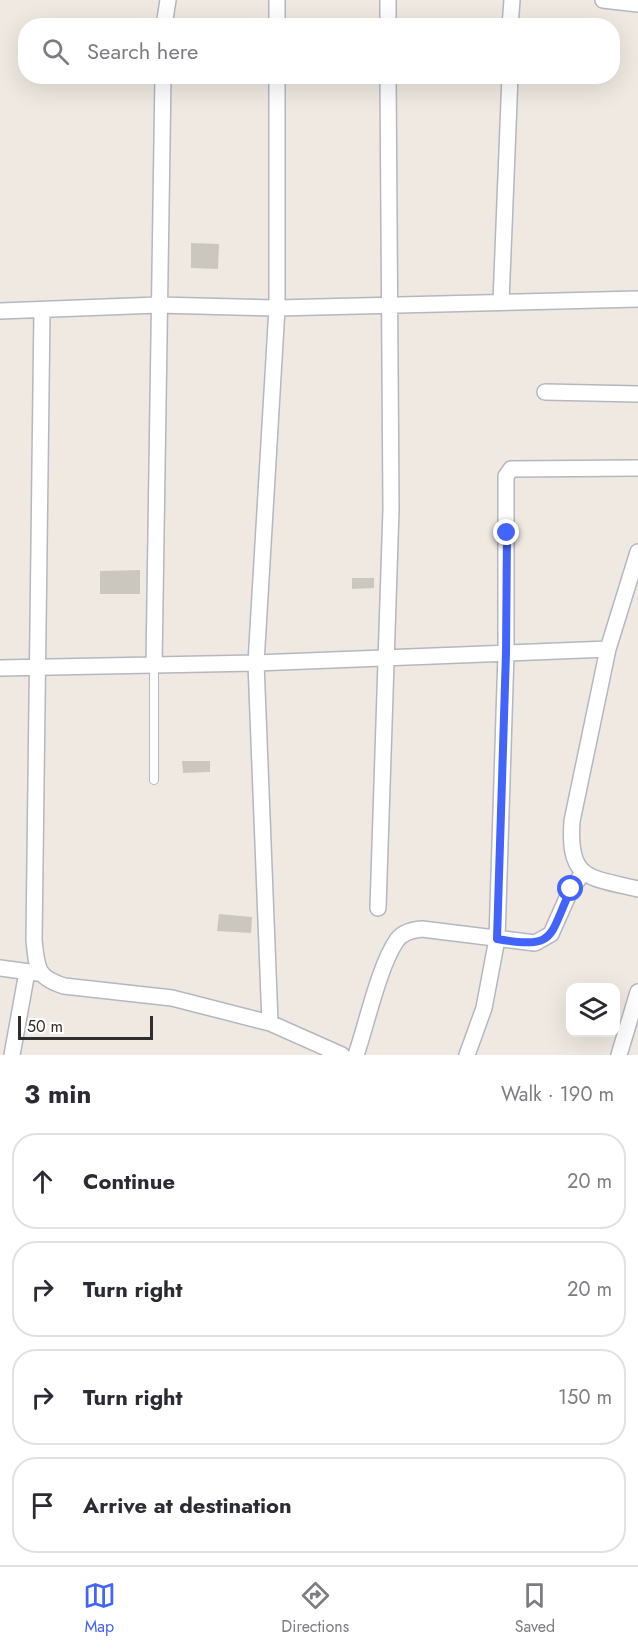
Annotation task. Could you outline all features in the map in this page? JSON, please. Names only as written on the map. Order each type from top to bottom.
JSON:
[{"type":"street","points":[[165,18],[168,0]]},
{"type":"street","points":[[277,0],[277,18]]},
{"type":"street","points":[[388,0],[388,18]]},
{"type":"street","points":[[511,18],[512,0]]},
{"type":"street","points":[[603,0],[638,4]]},
{"type":"street","points":[[154,665],[163,84]]},
{"type":"street","points":[[270,1023],[256,663],[277,308],[277,84]]},
{"type":"street","points":[[378,908],[391,509],[388,84]]},
{"type":"street","points":[[501,302],[510,84]]},
{"type":"street","points":[[0,311],[158,305],[277,308],[638,299]]},
{"type":"street","points":[[12,1055],[33,973],[39,667],[42,311]]},
{"type":"street","points":[[545,392],[638,394]]},
{"type":"street","points":[[467,1055],[487,999],[497,939],[506,653],[508,471],[565,467],[638,468]]},
{"type":"street","points":[[638,552],[608,649],[572,821],[570,846],[574,862],[583,873],[638,889]]},
{"type":"street","points":[[0,668],[256,663],[608,649]]},
{"type":"street","points":[[356,1055],[387,958],[398,938],[410,930],[422,929],[530,944],[543,940],[551,934],[571,889],[583,873]]},
{"type":"street","points":[[0,968],[33,973],[64,987],[171,998],[270,1023],[342,1055]]},
{"type":"street","points":[[620,1055],[638,992]]},
{"type":"lane","points":[[154,665],[154,780]]},
{"type":"building","points":[[191,243],[219,244],[218,269],[191,268]]},
{"type":"building","points":[[140,570],[140,594],[100,594],[100,571]]},
{"type":"building","points":[[352,578],[374,578],[374,588],[352,589]]},
{"type":"building","points":[[182,761],[210,761],[210,772],[183,773]]},
{"type":"building","points":[[219,914],[252,917],[251,933],[217,931]]},
{"type":"route","points":[[507,533],[506,653],[497,939],[530,944],[543,940],[551,934],[571,889]]}]
